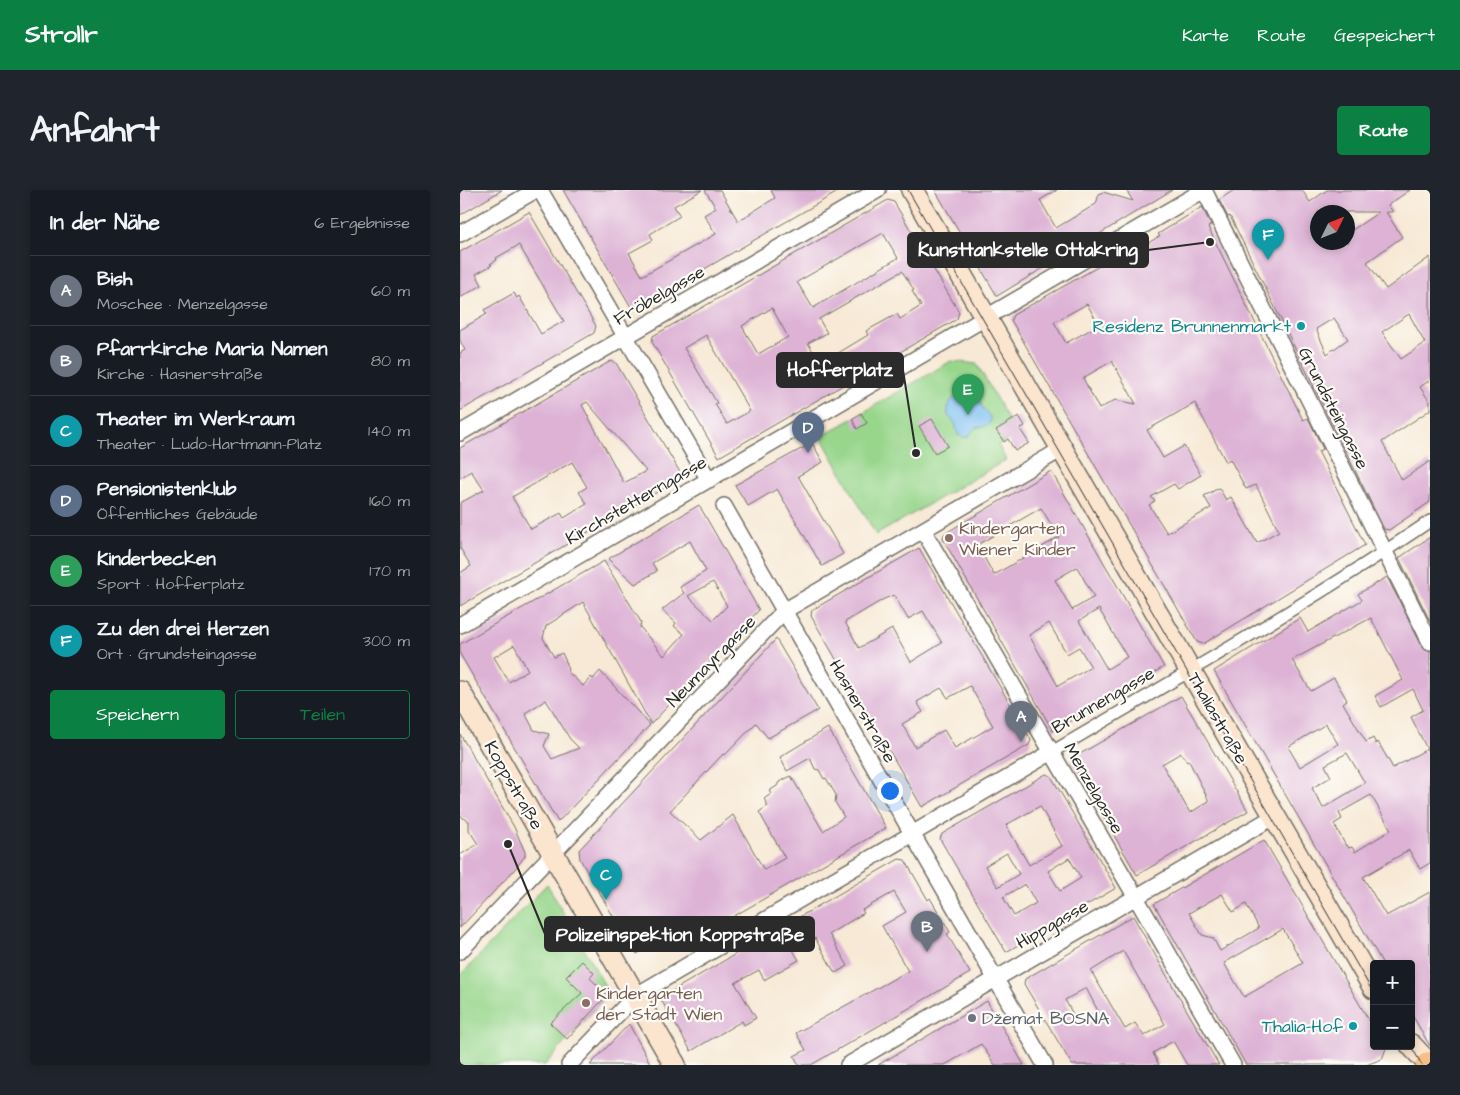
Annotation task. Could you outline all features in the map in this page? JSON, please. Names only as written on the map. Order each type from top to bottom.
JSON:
[{"type":"main road","points":[[912,190],[986,318]]},
{"type":"main road","name":"Thaliastraße","points":[[986,318],[1370,981]]},
{"type":"main road","name":"Koppstraße","points":[[460,692],[635,996]]},
{"type":"main road","points":[[635,996],[675,1065]]},
{"type":"main road","points":[[1415,1049],[1429,1065]]},
{"type":"main road","points":[[1404,1050],[1408,1065]]},
{"type":"street","points":[[460,234],[538,190],[708,480]]},
{"type":"street","name":"Fröbelgasse","points":[[460,433],[878,190]]},
{"type":"street","points":[[986,318],[1204,190]]},
{"type":"street","name":"Grundsteingasse","points":[[1204,190],[1430,642]]},
{"type":"street","name":"Kirchstetterngasse","points":[[460,625],[986,318]]},
{"type":"street","name":"Neumayrgasse","points":[[460,951],[784,611],[1062,449]]},
{"type":"street","name":"Hasnerstraße","points":[[724,506],[1046,1065]]},
{"type":"street","name":"Brunnengasse","points":[[569,1065],[635,996],[1190,671],[1385,552],[1430,521]]},
{"type":"street","name":"Menzelgasse","points":[[923,530],[1233,1065]]},
{"type":"street","name":"Hippgasse","points":[[848,1065],[1275,816]]},
{"type":"green space","points":[[951,361],[977,364],[1009,421],[1012,420],[1020,433],[998,445],[1006,460],[876,535],[821,437]]},
{"type":"green space","points":[[547,884],[609,993],[545,1065],[460,1065],[460,976]]},
{"type":"water","points":[[965,392],[979,397],[981,405],[991,421],[986,426],[975,428],[965,438],[958,435],[955,423],[948,416],[948,407],[951,401]]},
{"type":"building","points":[[460,190],[502,190],[460,215]]},
{"type":"building","points":[[563,190],[702,190],[674,206],[680,216],[650,234],[653,240],[629,253],[642,276],[716,234],[704,215],[716,208],[705,190],[720,190],[738,221],[775,198],[771,190],[841,190],[637,308],[631,307]]},
{"type":"building","points":[[935,190],[1057,190],[1040,200],[1056,228],[1096,204],[1099,194],[1103,192],[1133,201],[1126,190],[1172,190],[997,296]]},
{"type":"building","points":[[1234,190],[1302,190],[1310,202],[1327,190],[1410,190],[1388,205],[1393,212],[1386,212],[1402,237],[1367,262],[1386,289],[1430,257],[1430,380],[1420,387],[1430,402],[1430,410],[1382,442],[1402,480],[1430,461],[1430,502],[1389,530],[1384,529],[1230,216],[1228,217],[1219,200]],"holes":[[[1409,314],[1425,343],[1401,359],[1382,332]],[[1334,318],[1348,339],[1327,354],[1316,329]]]},
{"type":"building","points":[[888,200],[894,202],[959,312],[957,319],[719,457],[652,342],[653,336]],"holes":[[[883,233],[898,258],[813,308],[797,282]],[[902,271],[921,306],[900,319],[897,314],[866,331],[868,335],[820,364],[808,343],[827,333],[819,319]],[[772,308],[788,337],[758,354],[742,326]],[[706,335],[750,411],[727,424],[715,404],[717,403],[684,348]]]},
{"type":"building","points":[[1202,207],[1211,225],[1208,227],[1303,420],[1308,418],[1323,449],[1318,451],[1365,545],[1203,644],[1197,642],[1011,320],[1013,315],[1117,256],[1119,260],[1160,236],[1158,234]],"holes":[[[1087,304],[1099,325],[1066,343],[1054,322]],[[1112,361],[1136,404],[1115,400],[1099,409],[1083,378]],[[1195,403],[1226,462],[1230,459],[1246,489],[1256,485],[1279,531],[1257,543],[1231,497],[1226,500],[1219,488],[1204,496],[1211,508],[1167,533],[1149,505],[1155,501],[1151,497],[1174,484],[1178,489],[1201,475],[1184,446],[1163,458],[1147,430]]]},
{"type":"building","points":[[529,212],[596,326],[594,333],[460,411],[460,353],[465,350],[460,341],[460,330],[487,314],[484,310],[514,293],[517,298],[519,296],[541,334],[564,321],[519,245],[496,258],[497,260],[490,264],[492,265],[476,274],[482,285],[460,298],[460,252]]},
{"type":"building","points":[[611,361],[616,363],[681,474],[680,479],[460,606],[460,573],[471,566],[460,548],[460,503],[484,490],[471,471],[460,478],[460,448]],"holes":[[[587,402],[646,471],[624,483],[582,405]],[[572,462],[587,487],[579,492],[587,504],[564,518],[561,513],[531,529],[512,497]]]},
{"type":"building","points":[[861,413],[867,423],[857,429],[852,419]]},
{"type":"building","points":[[1019,416],[1025,426],[1020,429],[1029,443],[1015,451],[1008,439],[1004,442],[996,430]]},
{"type":"building","points":[[932,419],[948,446],[935,453],[919,426]]},
{"type":"building","points":[[812,443],[823,462],[798,476],[843,554],[822,566],[777,489],[748,506],[735,485]]},
{"type":"building","points":[[1051,471],[1164,667],[1053,731],[943,539],[944,534]],"holes":[[[1041,508],[1059,537],[994,575],[977,545]],[[1077,567],[1094,597],[1072,610],[1055,580]],[[1099,609],[1127,657],[1107,669],[1079,621]],[[1049,623],[1067,654],[1079,647],[1091,667],[1058,686],[1029,635]]]},
{"type":"building","points":[[699,505],[759,610],[651,724],[583,602],[546,626],[543,638],[554,657],[562,653],[568,672],[583,686],[600,671],[650,725],[558,822],[460,654],[460,644],[604,561],[641,622],[640,627],[664,656],[684,634],[674,626],[676,623],[662,610],[684,593],[680,587],[706,571],[690,541],[652,563],[657,571],[635,584],[608,559]],"holes":[[[713,582],[727,606],[713,620],[688,596]],[[514,645],[528,670],[509,682],[494,657]],[[546,700],[570,739],[579,748],[552,759],[544,746],[549,734],[534,730],[525,713]]]},
{"type":"building","points":[[1430,537],[1430,621],[1399,558]]},
{"type":"building","points":[[919,548],[1031,740],[1029,745],[922,807],[811,616],[812,610]],"holes":[[[894,595],[908,619],[923,611],[942,643],[911,662],[892,629],[859,648],[845,622]],[[970,686],[993,726],[955,748],[944,730],[915,747],[902,724],[923,712],[917,702],[941,688],[948,698]]]},
{"type":"building","points":[[1387,577],[1422,646],[1425,650],[1430,651],[1430,863],[1420,869],[1409,850],[1363,877],[1386,916],[1430,892],[1430,1046],[1415,1020],[1415,960],[1381,960],[1214,671],[1300,618],[1308,632],[1362,600],[1358,594]],"holes":[[[1371,618],[1403,680],[1375,696],[1381,707],[1413,689],[1423,710],[1411,717],[1427,749],[1393,768],[1378,742],[1376,744],[1373,738],[1366,742],[1343,703],[1347,700],[1334,678],[1311,691],[1292,660]],[[1326,724],[1338,744],[1300,767],[1288,747]],[[1347,753],[1365,783],[1323,808],[1312,788],[1331,777],[1325,765]],[[1371,795],[1391,830],[1355,852],[1352,847],[1346,846],[1334,824],[1342,819],[1339,813]]]},
{"type":"building","points":[[776,639],[818,710],[768,738],[756,723],[725,755],[723,754],[670,811],[701,840],[733,815],[764,870],[785,858],[759,812],[768,806],[764,799],[771,794],[769,791],[777,786],[779,782],[791,776],[823,831],[844,817],[835,802],[836,795],[826,778],[824,779],[819,770],[815,769],[810,758],[787,771],[780,757],[828,728],[886,828],[679,948],[674,943],[670,945],[668,943],[664,946],[660,940],[637,954],[636,951],[634,952],[580,859],[579,850]]},
{"type":"building","points":[[1181,696],[1248,811],[1137,875],[1072,763],[1073,758]],"holes":[[[1181,753],[1187,762],[1189,761],[1209,801],[1190,813],[1162,764]]]},
{"type":"building","points":[[460,734],[514,827],[525,856],[460,928],[460,855],[478,844],[469,830],[469,821],[460,814]]},
{"type":"building","points":[[1046,774],[1051,776],[1116,888],[1006,952],[940,839],[942,834]],"holes":[[[1040,806],[1062,846],[1029,865],[1006,825]],[[1007,853],[1019,874],[998,887],[985,866]],[[1069,858],[1081,878],[1060,891],[1048,871]],[[1025,884],[1036,903],[1014,916],[1003,897]]]},
{"type":"building","points":[[1264,840],[1370,1022],[1370,1050],[1385,1050],[1382,1059],[1366,1065],[1246,1065],[1154,904]],"holes":[[[1222,894],[1233,912],[1246,904],[1259,928],[1220,951],[1213,938],[1202,935],[1189,913]],[[1283,929],[1303,963],[1244,997],[1224,963]]]},
{"type":"building","points":[[899,859],[905,860],[928,900],[930,898],[950,932],[947,934],[970,973],[811,1065],[799,1065],[794,1056],[806,1050],[796,1033],[908,971],[882,926],[906,912],[894,892],[862,910],[864,913],[829,934],[848,966],[835,973],[815,938],[793,950],[799,960],[764,980],[759,970],[735,983],[756,1018],[744,1025],[742,1021],[691,1051],[660,998]]},
{"type":"building","points":[[1133,916],[1219,1065],[1187,1065],[1173,1041],[1153,1053],[1159,1065],[1072,1065],[1024,984],[1025,979]],"holes":[[[1123,951],[1165,1024],[1144,1036],[1135,1023],[1125,1029],[1091,971]],[[1086,988],[1098,1011],[1078,1023],[1065,1000]]]},
{"type":"building","name":"Kindergarten der Stadt Wien","points":[[582,961],[594,973],[590,978],[607,995],[567,1039],[550,1023],[582,993],[566,977]]},
{"type":"building","points":[[987,1001],[1024,1065],[995,1065],[981,1044],[945,1065],[878,1065]]},
{"type":"building","points":[[629,1024],[651,1065],[590,1065]]},
{"type":"tram line","points":[[908,190],[1370,987]]},
{"type":"tram line","points":[[1413,1050],[1422,1065]]},
{"type":"place","name":"Kunsttankstelle Ottakring","points":[[1210,242]]},
{"type":"place","name":"Zu den drei Herzen","points":[[1268,260]]},
{"type":"place","name":"Residenz Brunnenmarkt","points":[[1301,326]]},
{"type":"place","name":"Kinderbecken","points":[[968,415]]},
{"type":"place","name":"Pensionistenklub","points":[[808,453]]},
{"type":"place","name":"Hofferplatz","points":[[916,453]]},
{"type":"place","name":"Kindergarten Wiener Kinder","points":[[949,538]]},
{"type":"place","name":"Bish","points":[[1021,742]]},
{"type":"place","name":"Polizeiinspektion Koppstraße","points":[[508,844]]},
{"type":"place","name":"Theater im Werkraum","points":[[606,900]]},
{"type":"place","name":"Pfarrkirche Maria Namen","points":[[927,952]]},
{"type":"place","name":"Kindergarten der Stadt Wien","points":[[586,1003]]},
{"type":"place","name":"Džemat BOSNA","points":[[972,1018]]},
{"type":"place","name":"Thalia-Hof","points":[[1353,1026]]}]
